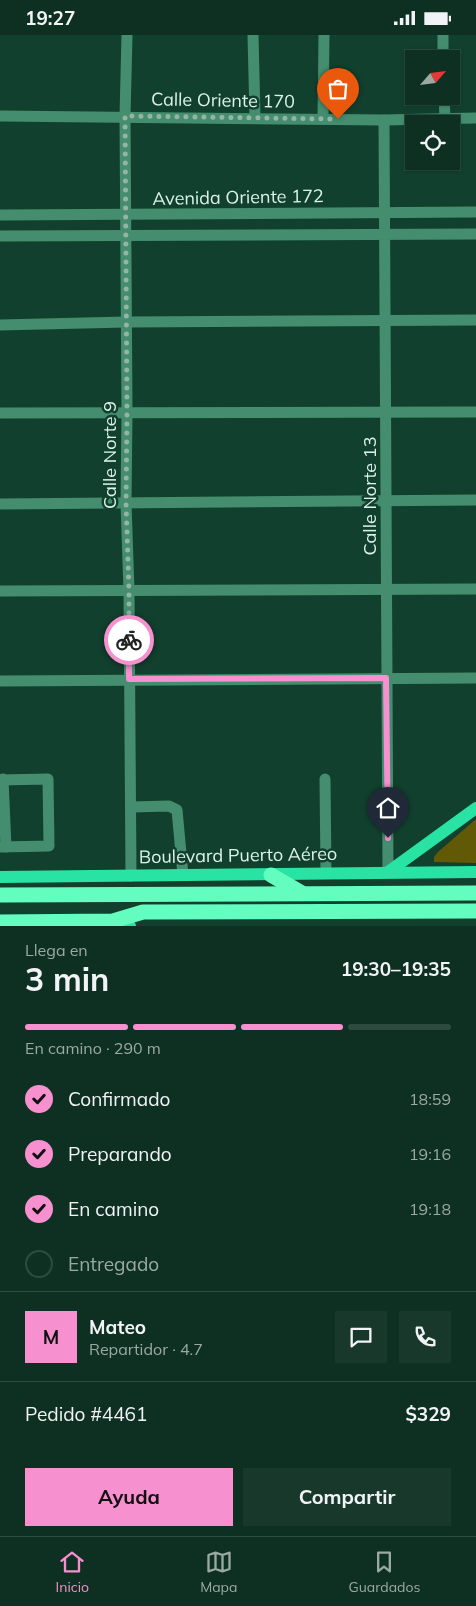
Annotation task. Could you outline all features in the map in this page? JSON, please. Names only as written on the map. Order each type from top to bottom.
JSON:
[{"type":"highway","points":[[271,875],[303,894]]},
{"type":"highway","points":[[0,895],[476,893]]},
{"type":"highway","points":[[0,922],[88,924],[113,921],[143,912],[476,911]]},
{"type":"main road","points":[[388,872],[476,808]]},
{"type":"main road","name":"Boulevard Puerto Aéreo","points":[[0,877],[476,871]]},
{"type":"main road","points":[[113,921],[130,926]]},
{"type":"street","name":"Calle Norte 9","points":[[127,35],[125,116],[126,503],[129,591],[131,876]]},
{"type":"street","points":[[253,35],[254,117]]},
{"type":"street","points":[[324,35],[324,119]]},
{"type":"street","points":[[443,35],[443,50]]},
{"type":"street","name":"Calle Oriente 170","points":[[0,116],[405,120]]},
{"type":"street","name":"Calle Oriente 170","points":[[460,119],[476,118]]},
{"type":"street","name":"Calle Norte 13","points":[[384,120],[388,872]]},
{"type":"street","name":"Avenida Oriente 172","points":[[0,215],[476,212]]},
{"type":"street","name":"Avenida Oriente 172","points":[[0,236],[476,234]]},
{"type":"street","points":[[0,325],[126,322],[476,320]]},
{"type":"street","points":[[0,413],[476,412]]},
{"type":"street","points":[[0,504],[476,500]]},
{"type":"street","points":[[0,591],[476,589]]},
{"type":"street","points":[[0,681],[476,678]]},
{"type":"street","points":[[48,779],[49,845],[3,847],[2,780],[48,779]]},
{"type":"street","points":[[325,779],[326,873]]},
{"type":"street","points":[[131,807],[169,806],[177,811],[184,875]]},
{"type":"shaded area","points":[[476,819],[476,863],[434,862],[434,857],[438,852]]},
{"type":"way so far","points":[[129,640],[126,503],[125,116],[338,119]]},
{"type":"route","points":[[129,640],[129,679],[386,678],[388,838]]}]
